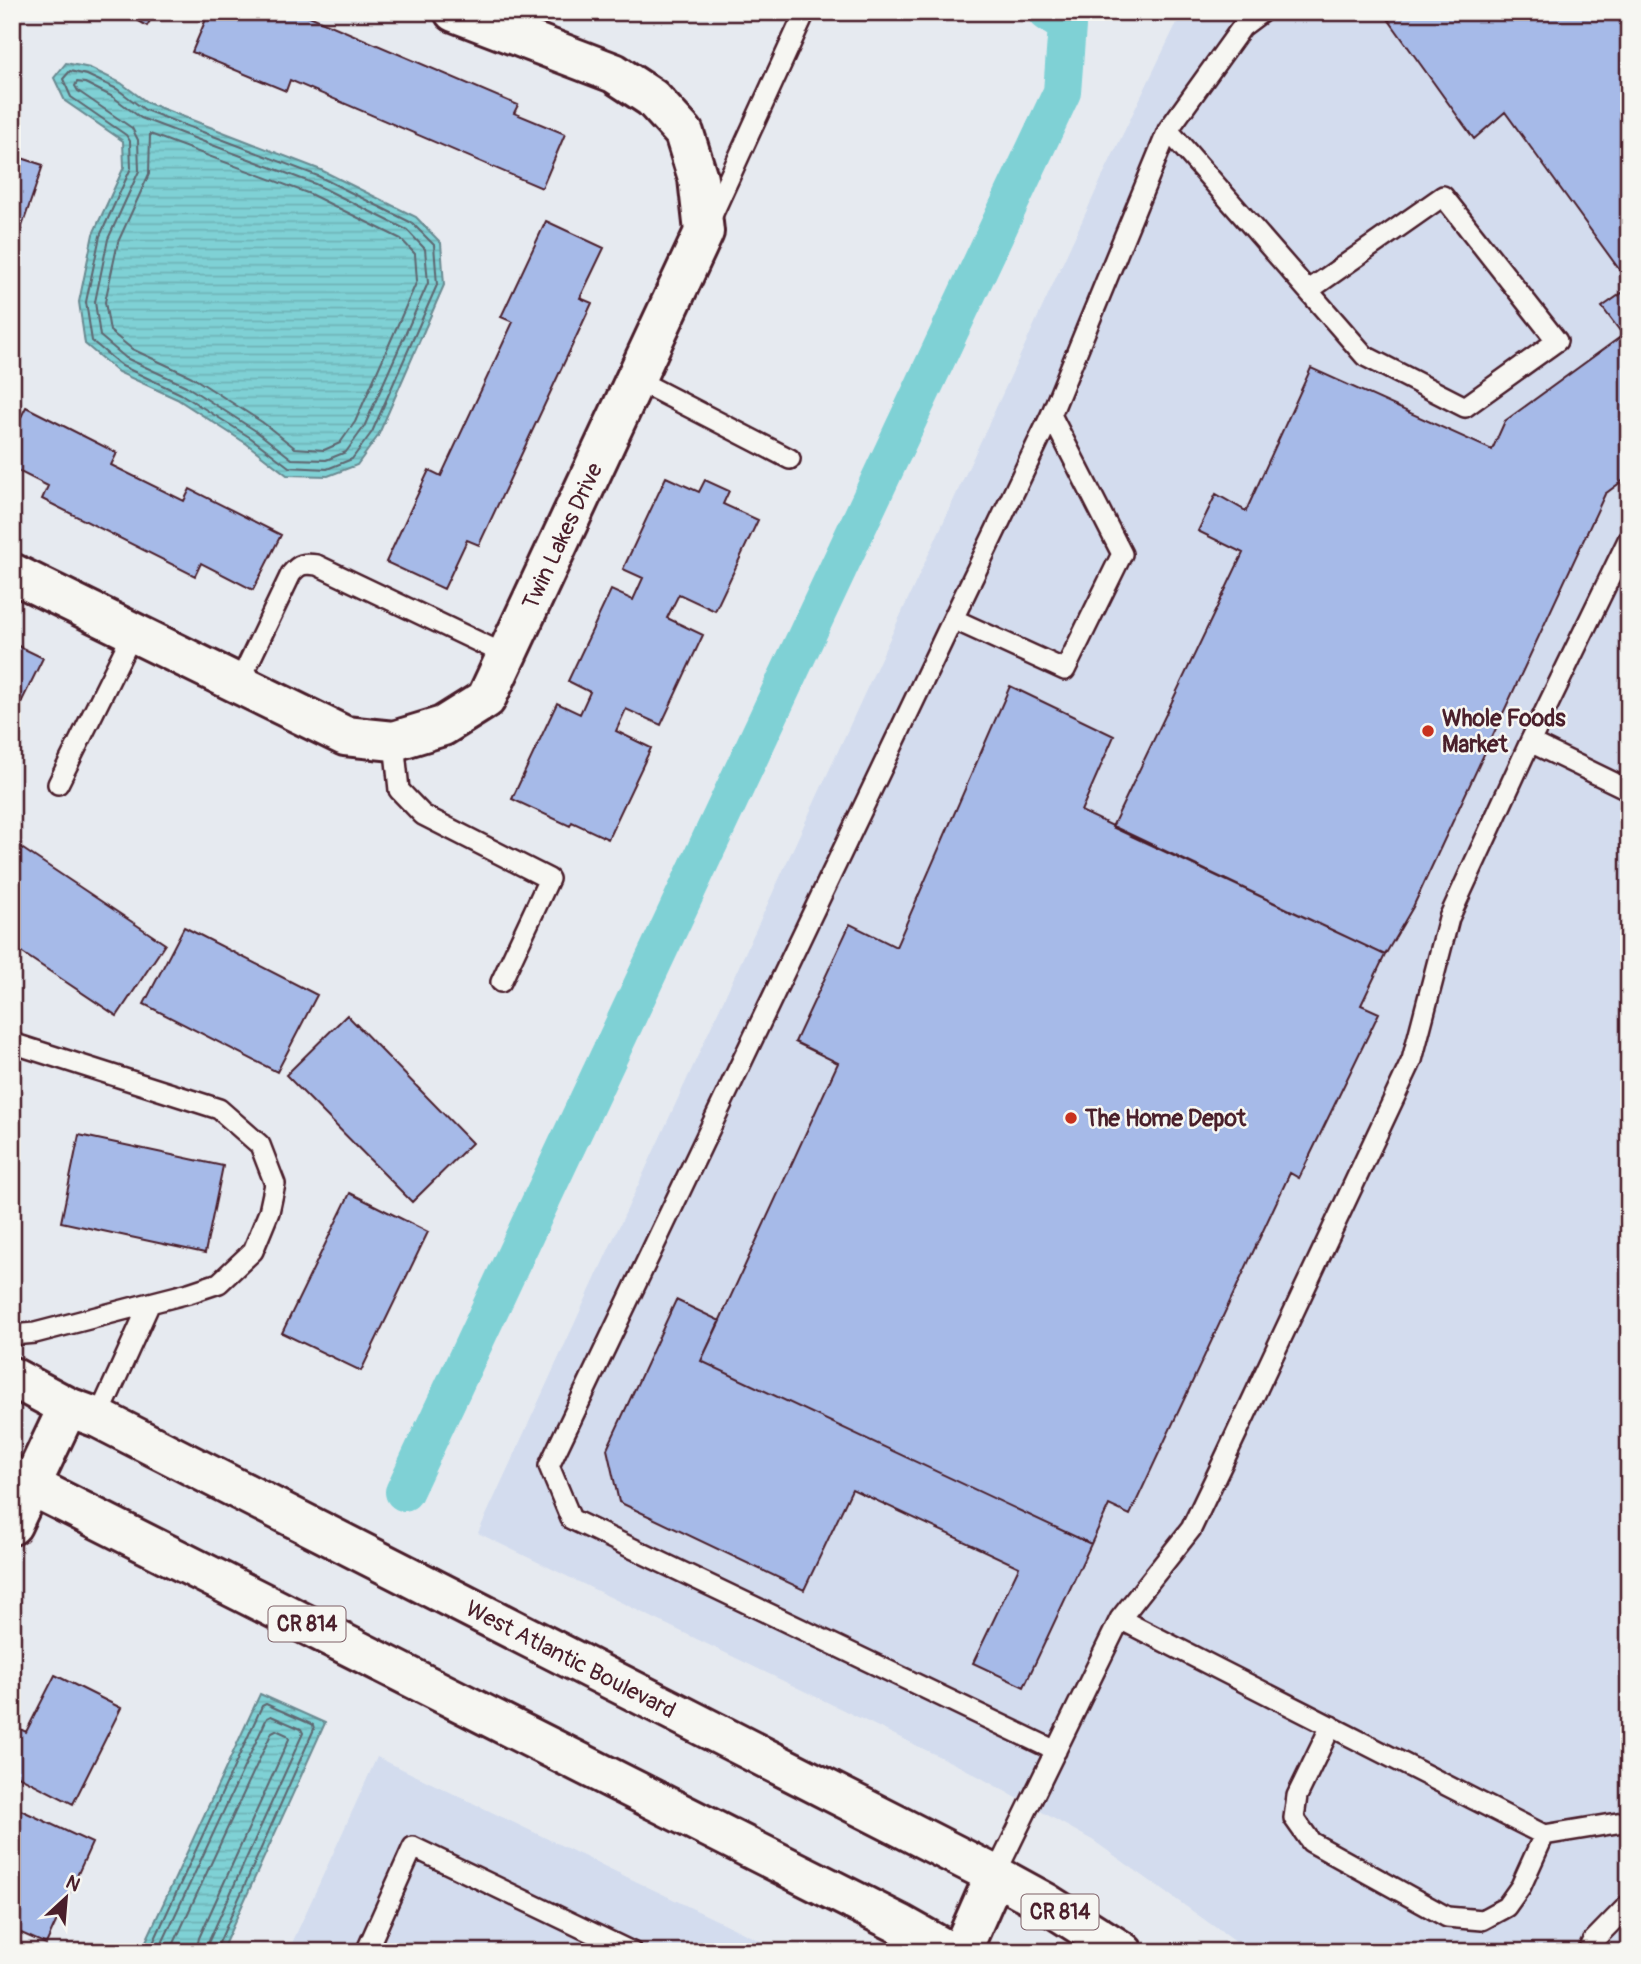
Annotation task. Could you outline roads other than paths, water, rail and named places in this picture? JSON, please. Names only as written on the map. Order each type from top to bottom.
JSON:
[{"type":"main road","points":[[454,12],[614,73],[652,98],[684,133],[698,178],[704,232]]},
{"type":"main road","name":"Twin Lakes Drive","points":[[12,573],[345,736],[394,741],[443,726],[486,699],[704,232]]},
{"type":"main road","name":"West Atlantic Boulevard","points":[[12,1377],[995,1875],[1046,1902],[1123,1952]]},
{"type":"main road","points":[[12,1525],[22,1481],[83,1412]]},
{"type":"main road","name":"CR 814","points":[[22,1481],[902,1924],[950,1952]]},
{"type":"main road","points":[[961,1952],[995,1875]]},
{"type":"lane","points":[[704,232],[805,12]]},
{"type":"lane","points":[[1056,1751],[571,1518],[549,1466],[1051,415],[1168,130],[1241,27],[1262,12]]},
{"type":"lane","points":[[1168,130],[1365,356],[1465,407],[1556,341],[1443,196],[1309,290]]},
{"type":"lane","points":[[635,379],[790,459]]},
{"type":"lane","points":[[953,619],[1065,670],[1122,554],[1051,415]]},
{"type":"lane","points":[[995,1875],[1120,1619],[1192,1529],[1412,1060],[1449,918],[1530,742],[1629,538]]},
{"type":"lane","points":[[239,685],[291,575],[297,566],[304,563],[317,565],[506,655]]},
{"type":"lane","points":[[58,784],[133,633]]},
{"type":"lane","points":[[394,741],[399,790],[423,815],[549,879],[501,982]]},
{"type":"lane","points":[[1530,742],[1629,790]]},
{"type":"lane","points":[[12,1043],[219,1109],[260,1145],[275,1184],[269,1212],[253,1251],[219,1283],[35,1333],[12,1335]]},
{"type":"lane","points":[[83,1412],[150,1303]]},
{"type":"lane","points":[[1120,1619],[1544,1835],[1629,1821]]},
{"type":"lane","points":[[1331,1726],[1297,1796],[1294,1818],[1311,1842],[1447,1917],[1482,1920],[1506,1907],[1521,1886],[1544,1835]]},
{"type":"lane","points":[[366,1952],[413,1847],[632,1952]]},
{"type":"lane","points":[[1587,1952],[1592,1942],[1629,1903]]},
{"type":"water","points":[[66,63],[90,68],[121,83],[148,103],[321,170],[416,217],[441,243],[444,285],[378,436],[357,465],[328,476],[287,475],[247,444],[177,399],[118,372],[85,344],[79,302],[93,234],[124,167],[123,141],[65,101],[54,78]]},
{"type":"water","points":[[260,1694],[325,1723],[221,1952],[141,1952]]},
{"type":"waterway","points":[[404,1492],[1062,92],[1067,26],[1047,12]]},
{"type":"place","name":"Whole Foods Market","points":[[1428,731]]},
{"type":"place","name":"The Home Depot","points":[[1071,1118]]}]
